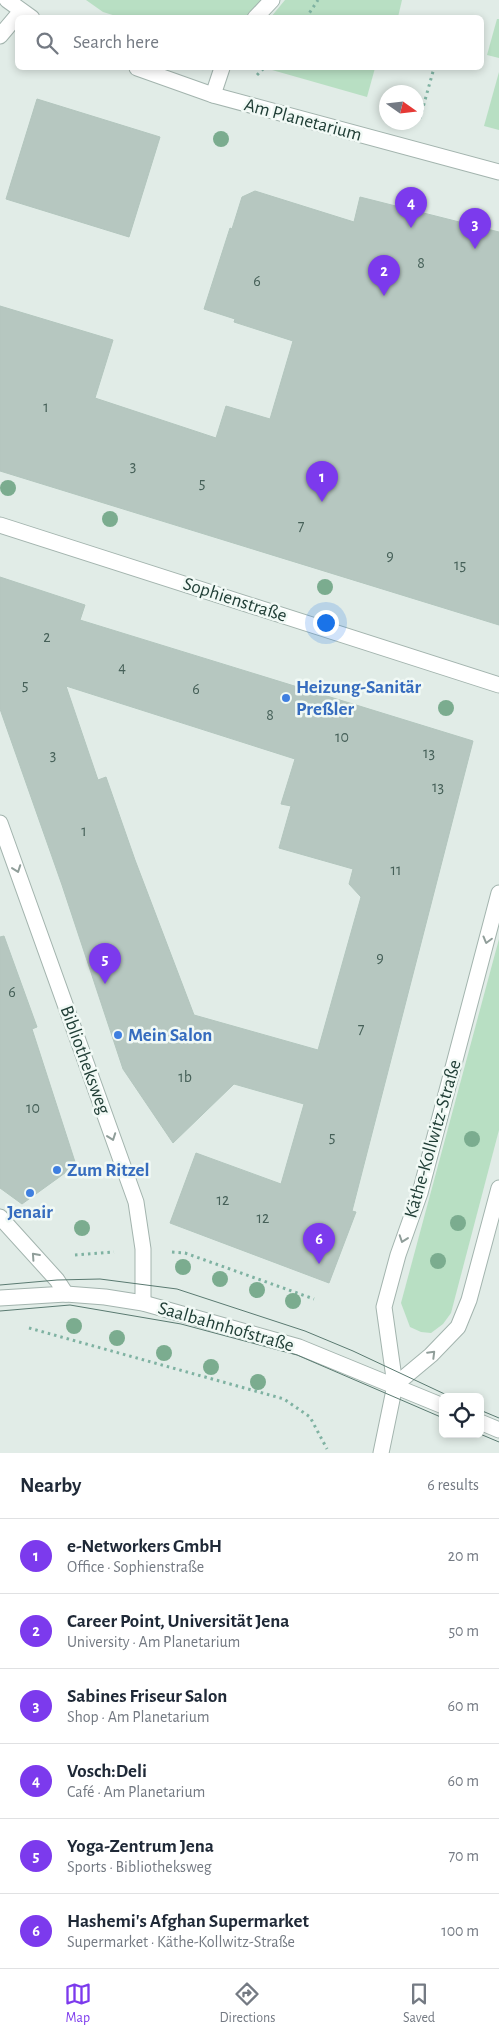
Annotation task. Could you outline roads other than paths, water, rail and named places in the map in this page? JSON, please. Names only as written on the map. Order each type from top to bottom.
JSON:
[{"type":"street","points":[[7,0],[26,14]]},
{"type":"street","points":[[258,15],[272,0]]},
{"type":"street","points":[[0,36],[15,23]]},
{"type":"street","name":"Am Planetarium","points":[[143,70],[213,95],[499,172]]},
{"type":"street","points":[[213,95],[221,70]]},
{"type":"street","name":"Sophienstraße","points":[[0,525],[499,685]]},
{"type":"street","name":"Bibliotheksweg","points":[[0,823],[136,1202],[143,1249],[143,1303]]},
{"type":"street","name":"Käthe-Kollwitz-Straße","points":[[381,1453],[395,1385],[384,1307],[398,1255],[420,1193],[499,893]]},
{"type":"street","points":[[395,1385],[431,1355],[458,1326],[469,1300],[499,1188]]},
{"type":"street","points":[[0,1217],[57,1280],[66,1294]]},
{"type":"street","name":"Saalbahnhofstraße","points":[[0,1298],[66,1294],[105,1297],[143,1303],[299,1347],[439,1404]]},
{"type":"street","points":[[484,1424],[499,1430]]},
{"type":"tram line","points":[[0,1285],[57,1280],[100,1279],[177,1289],[305,1331],[353,1351],[442,1393]]},
{"type":"tram line","points":[[0,1311],[70,1305],[181,1324],[297,1355],[439,1416]]},
{"type":"tram line","points":[[484,1412],[499,1418]]},
{"type":"tram line","points":[[484,1436],[499,1442]]},
{"type":"place","name":"Vosch:Deli","points":[[411,228]]},
{"type":"place","name":"Sabines Friseur Salon","points":[[475,249]]},
{"type":"place","name":"Career Point, Universität Jena","points":[[384,296]]},
{"type":"place","name":"e-Networkers GmbH","points":[[322,502]]},
{"type":"place","name":"Heizung-Sanitär Preßler","points":[[286,698]]},
{"type":"place","name":"Yoga-Zentrum Jena","points":[[105,984]]},
{"type":"place","name":"Mein Salon","points":[[118,1035]]},
{"type":"place","name":"Zum Ritzel","points":[[57,1170]]},
{"type":"place","name":"Jenair","points":[[30,1193]]},
{"type":"place","name":"Hashemi's Afghan Supermarket","points":[[319,1264]]}]
